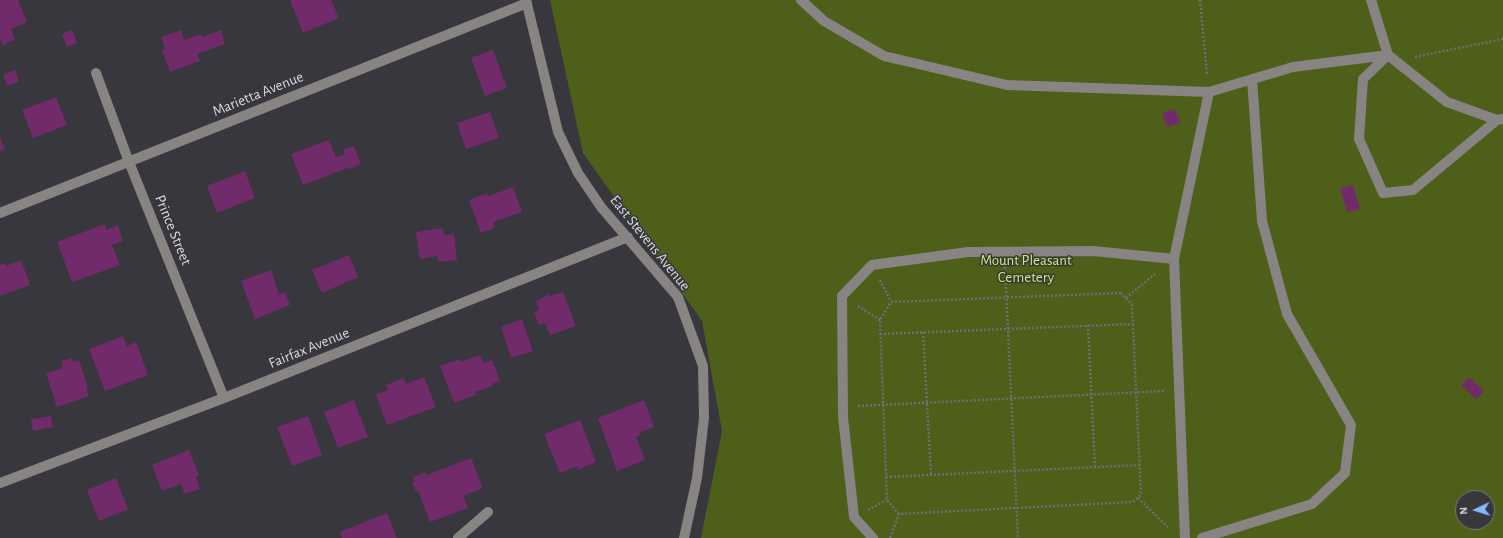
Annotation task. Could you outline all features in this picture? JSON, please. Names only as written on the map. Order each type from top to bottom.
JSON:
[{"type":"street","points":[[802,0],[824,21],[884,56],[1007,85],[1209,92],[1293,67],[1392,58]]},
{"type":"street","points":[[1371,0],[1392,58],[1447,102],[1500,119]]},
{"type":"street","name":"Marietta Avenue","points":[[0,213],[526,1]]},
{"type":"street","name":"East Stevens Avenue","points":[[526,1],[558,132],[578,173],[601,207],[678,297],[703,366],[704,418],[697,478],[684,538]]},
{"type":"street","points":[[1392,58],[1363,79],[1359,139],[1383,193],[1413,190],[1500,119]]},
{"type":"street","name":"Prince Street","points":[[96,73],[129,162],[224,398]]},
{"type":"street","points":[[1202,538],[1312,504],[1345,473],[1351,425],[1287,314],[1262,220],[1252,79]]},
{"type":"street","points":[[1185,538],[1174,259],[1209,92]]},
{"type":"street","name":"Fairfax Avenue","points":[[0,483],[224,398],[628,237]]},
{"type":"street","points":[[873,538],[854,517],[843,407],[842,296],[872,265],[968,252],[1005,251],[1092,251],[1174,259]]},
{"type":"street","points":[[458,538],[488,512]]},
{"type":"path","points":[[1200,0],[1209,92]]},
{"type":"path","points":[[1392,58],[1503,39]]},
{"type":"path","points":[[1005,251],[1018,538]]},
{"type":"path","points":[[1126,298],[1174,259]]},
{"type":"path","points":[[872,265],[891,302]]},
{"type":"path","points":[[891,302],[1120,293],[1132,304],[1141,495],[1132,502],[898,514]]},
{"type":"path","points":[[842,296],[880,320]]},
{"type":"path","points":[[891,302],[880,320],[880,334],[887,500],[898,514]]},
{"type":"path","points":[[880,334],[1133,324]]},
{"type":"path","points":[[1088,325],[1095,467]]},
{"type":"path","points":[[923,332],[930,475]]},
{"type":"path","points":[[843,407],[1179,391]]},
{"type":"path","points":[[886,477],[1140,465]]},
{"type":"path","points":[[1138,498],[1170,528]]},
{"type":"path","points":[[890,538],[898,514]]},
{"type":"green space","name":"Mount Pleasant Cemetery","points":[[550,0],[1503,0],[1503,538],[701,538],[722,431],[702,321],[583,153]]},
{"type":"building","points":[[0,0],[18,0],[27,22],[11,29],[15,39],[3,45],[0,38]]},
{"type":"building","points":[[290,0],[331,0],[339,18],[303,33]]},
{"type":"building","points":[[72,30],[77,43],[67,47],[62,34]]},
{"type":"building","points":[[181,30],[184,40],[201,34],[202,37],[221,30],[225,44],[197,54],[200,61],[170,72],[162,50],[165,48],[161,37]]},
{"type":"building","points":[[493,50],[507,88],[485,96],[471,58]]},
{"type":"building","points":[[15,70],[19,81],[7,86],[3,75]]},
{"type":"building","points":[[56,97],[67,125],[33,138],[22,110]]},
{"type":"building","points":[[1175,109],[1180,123],[1167,127],[1162,113]]},
{"type":"building","points":[[490,112],[499,138],[466,149],[457,123]]},
{"type":"building","points":[[0,137],[5,149],[0,151]]},
{"type":"building","points":[[329,140],[336,157],[344,154],[343,150],[354,146],[361,164],[303,185],[291,154]]},
{"type":"building","points":[[245,171],[255,198],[217,213],[207,186]]},
{"type":"building","points":[[1353,185],[1360,209],[1347,212],[1340,188]]},
{"type":"building","points":[[513,187],[522,212],[493,222],[495,228],[481,233],[469,200],[487,193],[488,196]]},
{"type":"building","points":[[105,224],[106,230],[118,225],[123,241],[112,245],[120,265],[72,282],[57,242]]},
{"type":"building","points":[[443,228],[444,235],[454,234],[457,260],[439,262],[437,256],[420,259],[416,232]]},
{"type":"building","points":[[349,255],[358,277],[322,293],[312,270]]},
{"type":"building","points":[[21,260],[30,285],[0,296],[0,265],[5,263],[6,266]]},
{"type":"building","points":[[271,270],[279,294],[285,292],[290,305],[255,319],[241,281]]},
{"type":"building","points":[[563,292],[576,326],[550,335],[545,323],[539,325],[534,312],[539,310],[536,301],[550,294],[550,296]]},
{"type":"building","points":[[522,319],[533,351],[511,358],[501,327]]},
{"type":"building","points":[[123,336],[127,346],[136,342],[148,375],[105,391],[89,349]]},
{"type":"building","points":[[480,355],[484,363],[492,360],[500,381],[492,384],[493,386],[475,392],[476,395],[454,403],[440,366],[460,359],[461,362]]},
{"type":"building","points":[[71,358],[73,362],[79,360],[89,396],[57,407],[46,373],[63,368],[61,361]]},
{"type":"building","points":[[424,377],[436,407],[387,425],[376,395],[388,390],[386,385],[404,378],[406,384]]},
{"type":"building","points":[[1469,377],[1484,391],[1476,399],[1461,385]]},
{"type":"building","points":[[354,400],[368,437],[338,448],[324,412]]},
{"type":"building","points":[[644,400],[654,427],[639,433],[640,435],[636,437],[645,460],[617,471],[598,418]]},
{"type":"building","points":[[51,416],[53,427],[33,431],[31,419]]},
{"type":"building","points":[[308,416],[322,455],[292,466],[277,427]]},
{"type":"building","points":[[580,420],[596,462],[578,470],[577,466],[560,473],[544,434]]},
{"type":"building","points":[[189,450],[199,476],[196,477],[200,489],[185,494],[181,484],[162,491],[152,465]]},
{"type":"building","points":[[471,458],[483,488],[463,496],[468,508],[430,522],[418,491],[416,492],[412,483],[415,482],[413,477],[426,472],[427,475]]},
{"type":"building","points":[[116,478],[128,509],[99,521],[87,490]]},
{"type":"building","points":[[387,513],[397,538],[342,538],[340,532]]}]
